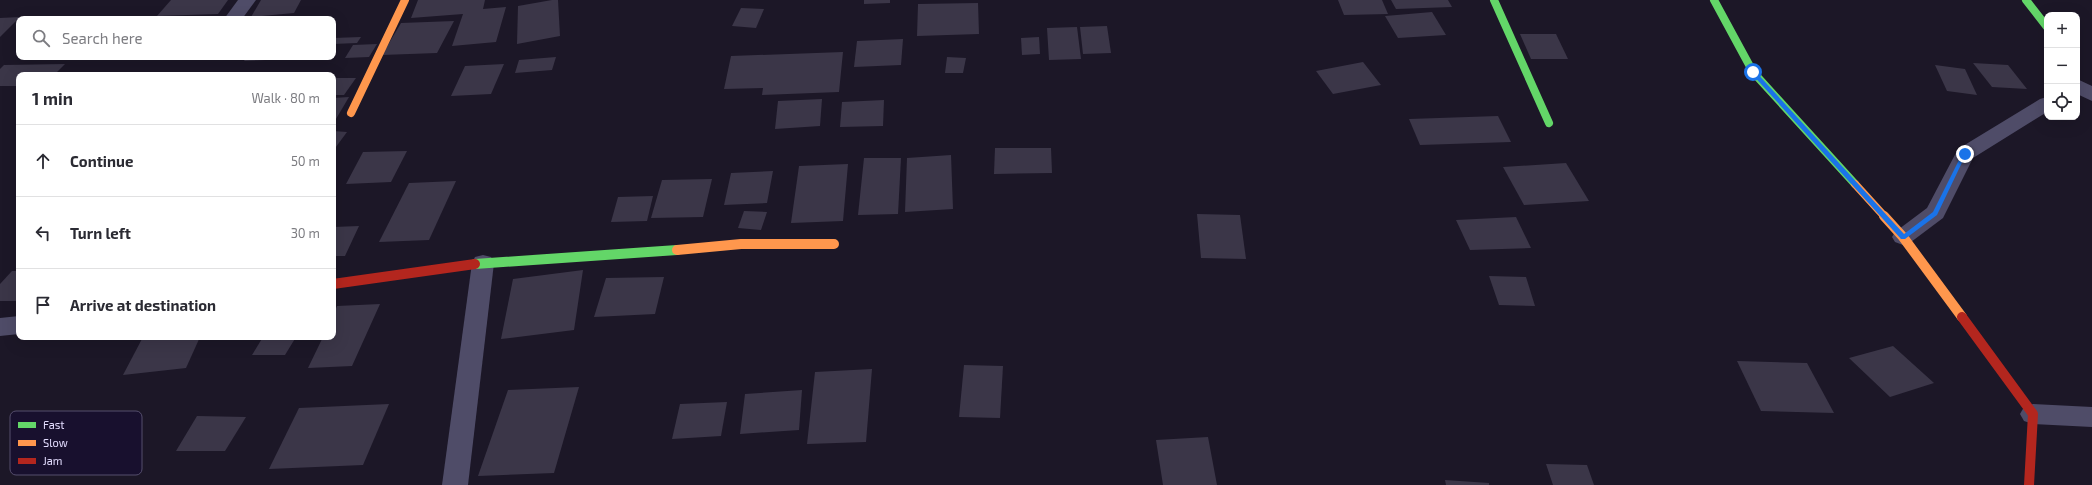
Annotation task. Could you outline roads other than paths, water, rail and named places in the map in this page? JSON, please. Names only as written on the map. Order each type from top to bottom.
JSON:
[{"type":"street","points":[[235,16],[248,0]]},
{"type":"street","points":[[351,113],[405,0]]},
{"type":"street","points":[[1494,0],[1549,123]]},
{"type":"street","points":[[1714,0],[1753,72],[1903,238],[2033,414],[2029,485]]},
{"type":"street","points":[[2026,0],[2044,23]]},
{"type":"street","points":[[2080,87],[2092,95]]},
{"type":"street","points":[[1903,238],[1935,213],[1965,154],[2044,105]]},
{"type":"street","points":[[336,284],[483,263],[590,257],[741,244],[834,244]]},
{"type":"street","points":[[455,485],[483,263]]},
{"type":"street","points":[[0,327],[16,325]]},
{"type":"street","points":[[2033,414],[2092,417]]}]
